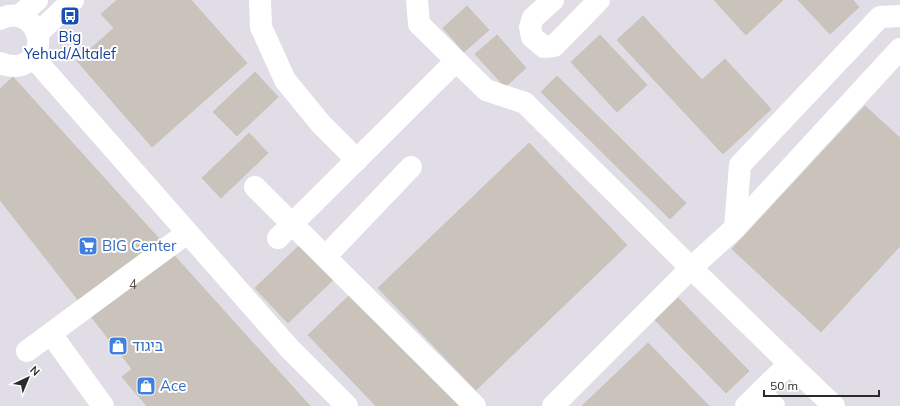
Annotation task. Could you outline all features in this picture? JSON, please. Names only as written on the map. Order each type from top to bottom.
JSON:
[{"type":"street","points":[[10,18],[37,0]]},
{"type":"street","points":[[38,34],[73,0]]},
{"type":"street","points":[[260,0],[261,27],[285,80],[321,124],[357,160]]},
{"type":"street","points":[[417,0],[419,24],[456,61],[486,90],[525,103],[691,268],[834,406]]},
{"type":"street","points":[[553,0],[533,18],[530,26],[532,37],[544,47],[554,46],[599,0]]},
{"type":"street","points":[[735,228],[740,164],[880,17],[900,16]]},
{"type":"street","points":[[0,63],[7,66],[21,65],[28,62],[37,50],[38,34],[31,22],[10,18]]},
{"type":"street","points":[[553,406],[691,268],[735,228],[900,50]]},
{"type":"street","points":[[33,57],[290,349],[347,406]]},
{"type":"street","points":[[285,231],[456,61]]},
{"type":"street","points":[[326,256],[411,167]]},
{"type":"street","points":[[255,187],[285,231],[326,256],[475,406]]},
{"type":"street","points":[[27,351],[187,233]]},
{"type":"street","points":[[51,334],[103,406]]},
{"type":"street","points":[[760,401],[789,364]]},
{"type":"shaded area","points":[[0,0],[900,0],[900,406],[0,406]]},
{"type":"building","points":[[117,0],[191,0],[247,63],[152,147],[77,61],[114,28],[101,14]]},
{"type":"building","points":[[714,0],[783,0],[746,35]]},
{"type":"building","points":[[798,0],[853,0],[859,7],[830,34]]},
{"type":"building","points":[[467,6],[489,30],[464,52],[443,28]]},
{"type":"building","points":[[643,16],[702,80],[725,59],[771,109],[723,154],[617,40]]},
{"type":"building","points":[[497,35],[526,68],[505,87],[475,54]]},
{"type":"building","points":[[600,35],[647,85],[617,112],[571,62]]},
{"type":"building","points":[[255,72],[278,97],[237,136],[213,112]]},
{"type":"building","points":[[557,76],[686,203],[670,219],[541,92]]},
{"type":"building","name":"BIG Center","points":[[13,77],[310,406],[147,406],[122,377],[132,369],[0,200],[0,89]]},
{"type":"building","points":[[865,106],[900,138],[900,246],[821,332],[732,249]]},
{"type":"building","points":[[249,133],[268,153],[221,198],[202,178]]},
{"type":"building","points":[[529,143],[627,245],[476,390],[378,288]]},
{"type":"building","points":[[304,241],[337,276],[288,323],[255,288]]},
{"type":"building","points":[[353,292],[462,406],[376,406],[308,335]]},
{"type":"building","points":[[678,298],[749,371],[726,393],[655,320]]},
{"type":"building","points":[[648,343],[709,406],[582,406]]},
{"type":"place","name":"Big Yehud/Altalef","points":[[70,16]]},
{"type":"place","name":"BIG Center","points":[[88,246]]},
{"type":"place","name":"ביגוד","points":[[118,346]]},
{"type":"place","name":"Ace","points":[[146,386]]}]
